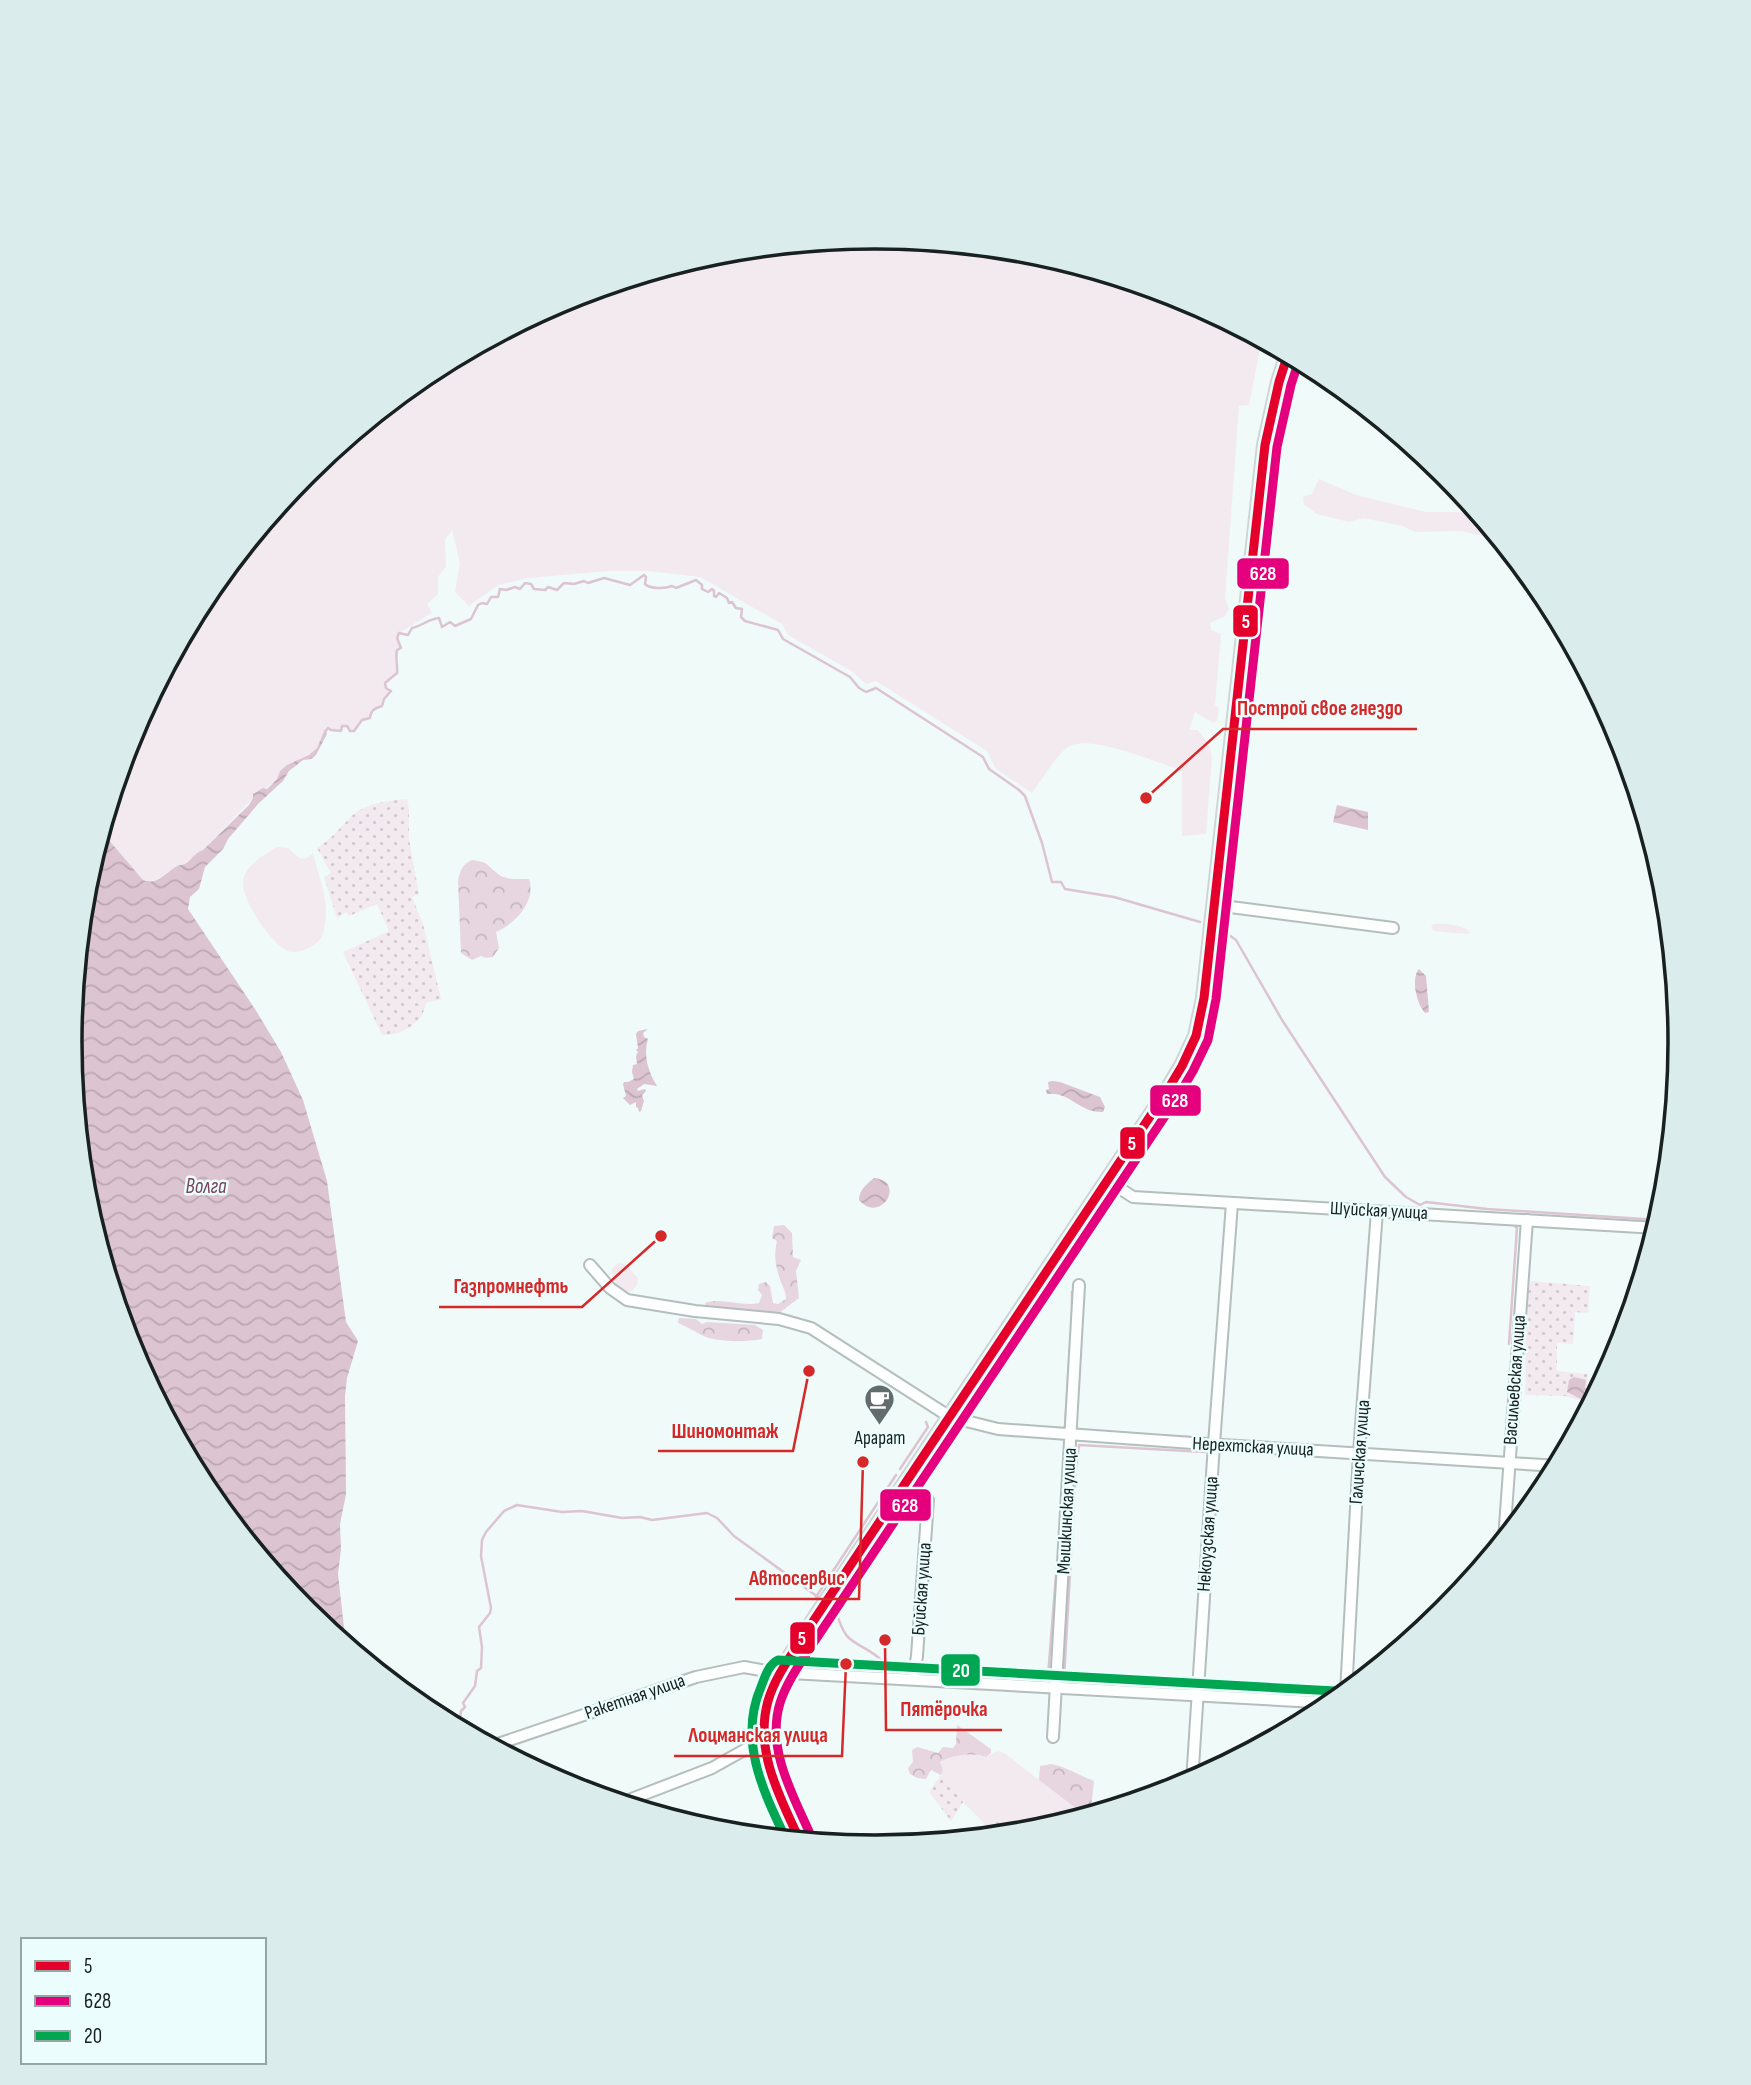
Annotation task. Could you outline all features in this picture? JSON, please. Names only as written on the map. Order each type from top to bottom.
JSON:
[{"type":"main road","points":[[796,1831],[774,1782],[763,1742],[765,1711],[781,1672],[1167,1091],[1196,1036],[1204,998],[1215,905],[1261,480],[1272,411],[1285,364]]},
{"type":"street","points":[[1215,905],[1393,928]]},
{"type":"street","name":"Шуйская улица","points":[[1107,1180],[1133,1197],[1647,1227]]},
{"type":"street","name":"Некоузская улица","points":[[1193,1769],[1232,1203]]},
{"type":"street","name":"Галичская улица","points":[[1347,1680],[1359,1453],[1377,1211]]},
{"type":"street","name":"Васильевская улица","points":[[1505,1525],[1527,1220]]},
{"type":"street","name":"Нерехтская улица","points":[[590,1265],[610,1287],[627,1300],[695,1311],[779,1319],[811,1328],[950,1417],[998,1429],[1546,1465]]},
{"type":"street","name":"Мышкинская улица","points":[[1053,1737],[1079,1285]]},
{"type":"street","name":"Буйская улица","points":[[913,1679],[928,1500]]},
{"type":"street","name":"Ракетная улица","points":[[503,1742],[696,1677],[744,1667],[781,1672],[1316,1702]]},
{"type":"street","points":[[634,1798],[712,1768],[763,1742]]},
{"type":"shaded area","points":[[876,249],[979,256],[1081,276],[1179,310],[1260,350],[1249,405],[1239,406],[1225,598],[1229,609],[1225,616],[1210,623],[1211,630],[1221,634],[1215,705],[1219,708],[1217,721],[1213,723],[1195,712],[1189,730],[1198,730],[1209,744],[1212,757],[1206,834],[1182,836],[1182,771],[1126,751],[1080,743],[1070,746],[1060,754],[1032,793],[996,769],[987,751],[876,681],[866,684],[853,672],[788,635],[782,624],[700,577],[648,571],[609,571],[528,578],[498,585],[469,606],[455,592],[460,563],[452,530],[445,540],[446,566],[438,577],[438,594],[427,604],[432,613],[399,633],[397,638],[401,648],[396,653],[397,673],[385,684],[391,691],[382,706],[372,711],[370,718],[362,720],[354,731],[350,731],[347,726],[342,726],[341,731],[325,729],[317,748],[280,771],[277,779],[253,798],[203,850],[158,879],[143,880],[109,837],[124,788],[164,692],[216,602],[279,519],[352,446],[435,383],[525,331],[621,291],[721,264],[772,256]]},
{"type":"shaded area","points":[[1319,479],[1356,495],[1426,512],[1460,512],[1468,515],[1487,537],[1462,531],[1415,532],[1403,526],[1363,518],[1349,522],[1317,514],[1304,504],[1303,497],[1312,494]]},
{"type":"shaded area","points":[[407,799],[409,839],[419,894],[412,897],[423,924],[441,999],[426,1003],[420,1018],[407,1029],[382,1035],[343,952],[389,931],[377,904],[349,916],[346,912],[337,918],[324,877],[331,873],[317,848],[362,809]]},
{"type":"shaded area","points":[[277,847],[288,848],[299,858],[305,859],[313,853],[323,889],[326,911],[322,935],[315,944],[301,951],[288,951],[273,939],[251,909],[243,888],[243,880],[248,870],[257,860]]},
{"type":"shaded area","points":[[1433,924],[1454,925],[1471,933],[1434,931],[1431,928]]},
{"type":"shaded area","points":[[618,1263],[625,1264],[638,1278],[632,1291],[626,1292],[614,1280],[612,1269]]},
{"type":"shaded area","points":[[1531,1281],[1590,1286],[1588,1313],[1575,1312],[1573,1344],[1557,1343],[1557,1371],[1588,1374],[1583,1401],[1565,1396],[1525,1395],[1527,1291]]},
{"type":"shaded area","points":[[998,1751],[1004,1753],[1078,1810],[1004,1825],[999,1818],[988,1827],[964,1803],[965,1799],[951,1789],[954,1784],[941,1775],[943,1770],[940,1762],[962,1755],[986,1757]]},
{"type":"shaded area","points":[[941,1775],[954,1784],[952,1789],[965,1799],[951,1821],[929,1792]]},
{"type":"shaded area","points":[[999,1818],[1005,1823],[1004,1825],[988,1827]]},
{"type":"green space","points":[[472,860],[486,864],[504,877],[529,879],[531,887],[527,904],[522,911],[510,924],[496,932],[499,948],[493,957],[481,956],[472,960],[461,953],[458,881],[462,868]]},
{"type":"green space","points":[[784,1225],[792,1233],[793,1257],[801,1260],[796,1271],[799,1298],[779,1313],[707,1308],[705,1303],[711,1301],[759,1303],[762,1295],[758,1290],[759,1284],[766,1282],[770,1286],[773,1303],[778,1304],[786,1299],[776,1263],[777,1241],[772,1238],[774,1226]]},
{"type":"green space","points":[[679,1318],[696,1319],[702,1324],[755,1325],[763,1330],[762,1339],[736,1341],[709,1338],[678,1323]]},
{"type":"green space","points":[[957,1725],[991,1749],[991,1753],[986,1757],[956,1756],[940,1762],[943,1770],[941,1775],[931,1770],[926,1779],[910,1774],[908,1768],[913,1762],[912,1750],[917,1747],[938,1753],[943,1747],[953,1748],[956,1744]]},
{"type":"green space","points":[[1051,1764],[1094,1781],[1091,1806],[1078,1810],[1039,1780],[1040,1766]]},
{"type":"water","name":"Волга","points":[[325,729],[327,734],[316,755],[303,760],[289,771],[205,867],[199,889],[190,897],[188,909],[281,1052],[303,1100],[327,1181],[346,1322],[358,1341],[347,1378],[345,1396],[346,1494],[340,1524],[338,1574],[345,1632],[279,1566],[216,1483],[164,1393],[143,1346],[124,1297],[97,1197],[89,1146],[82,1042],[89,939],[108,840],[143,880],[154,881],[185,864],[203,850],[249,805],[253,794],[263,788],[267,789],[287,765],[309,755],[317,748]]},
{"type":"water","points":[[1337,805],[1368,812],[1368,830],[1333,822]]},
{"type":"water","points":[[1419,969],[1426,976],[1429,1012],[1425,1013],[1416,991],[1415,978]]},
{"type":"water","points":[[648,1029],[643,1033],[648,1039],[646,1057],[657,1086],[644,1084],[637,1089],[646,1091],[642,1095],[644,1101],[639,1112],[636,1102],[630,1105],[623,1098],[626,1096],[623,1084],[634,1079],[633,1065],[637,1064],[638,1052],[636,1034]]},
{"type":"water","points":[[1048,1082],[1100,1097],[1105,1107],[1103,1112],[1087,1109],[1062,1096],[1047,1094]]},
{"type":"water","points":[[874,1178],[884,1181],[889,1186],[890,1193],[882,1205],[875,1208],[859,1200],[862,1190]]},
{"type":"water","points":[[1574,1377],[1586,1380],[1583,1400],[1567,1392],[1569,1380]]},
{"type":"waterway","points":[[325,732],[328,728],[341,731],[342,726],[354,731],[362,720],[370,718],[371,713],[382,706],[391,691],[386,688],[385,683],[397,673],[396,653],[401,648],[397,638],[399,633],[408,635],[412,628],[439,618],[442,627],[450,622],[455,626],[471,619],[478,605],[487,604],[491,597],[498,597],[500,589],[520,589],[525,583],[531,584],[534,589],[545,590],[548,587],[557,590],[564,583],[588,583],[604,578],[630,585],[644,575],[645,584],[658,588],[676,588],[696,580],[702,585],[702,589],[708,592],[712,589],[714,596],[719,593],[736,608],[742,609],[741,617],[745,621],[778,630],[783,639],[850,677],[859,688],[866,692],[876,688],[983,757],[989,769],[1025,796],[1042,843],[1052,882],[1061,882],[1065,889],[1114,897],[1200,922]]},
{"type":"waterway","points":[[1218,927],[1236,940],[1282,1020],[1385,1177],[1406,1197],[1420,1205],[1426,1202],[1487,1209],[1649,1219]]},
{"type":"waterway","points":[[1477,1223],[1514,1225],[1517,1228],[1509,1344]]},
{"type":"waterway","points":[[1072,1292],[1072,1323]]},
{"type":"waterway","points":[[1061,1429],[1065,1427],[1070,1344]]},
{"type":"waterway","points":[[900,1469],[928,1427],[926,1422]]},
{"type":"waterway","points":[[1151,1435],[1206,1438]]},
{"type":"waterway","points":[[1064,1678],[1079,1445],[1205,1452]]},
{"type":"waterway","points":[[816,1597],[896,1475]]},
{"type":"waterway","points":[[460,1717],[465,1707],[463,1703],[475,1686],[477,1671],[481,1668],[479,1627],[491,1608],[481,1556],[482,1540],[504,1511],[517,1505],[652,1520],[707,1513],[818,1597]]},
{"type":"waterway","points":[[919,1669],[1048,1677],[1056,1575]]},
{"type":"waterway","points":[[833,1606],[846,1635],[853,1641],[882,1661],[891,1661],[911,1668]]},
{"type":"transit line","name":"5","points":[[796,1831],[777,1791],[764,1738],[768,1701],[775,1684],[804,1635],[1167,1091],[1196,1036],[1204,998],[1265,445],[1285,364]]},
{"type":"transit line","name":"628","points":[[810,1833],[784,1771],[776,1737],[780,1703],[795,1671],[1177,1098],[1208,1040],[1216,999],[1277,447],[1296,371]]},
{"type":"transit line","name":"20","points":[[782,1830],[756,1765],[752,1726],[761,1687],[767,1672],[778,1660],[1332,1691]]},
{"type":"place","name":"Построй свое гнездо","points":[[1146,798]]},
{"type":"place","name":"Газпромнефть","points":[[661,1236]]},
{"type":"place","name":"Шиномонтаж","points":[[809,1371]]},
{"type":"place","name":"Арарат","points":[[880,1426]]},
{"type":"place","name":"Автосервис","points":[[863,1462]]},
{"type":"place","name":"Пятёрочка","points":[[885,1640]]},
{"type":"place","name":"Лоцманская улица","points":[[846,1664]]}]
